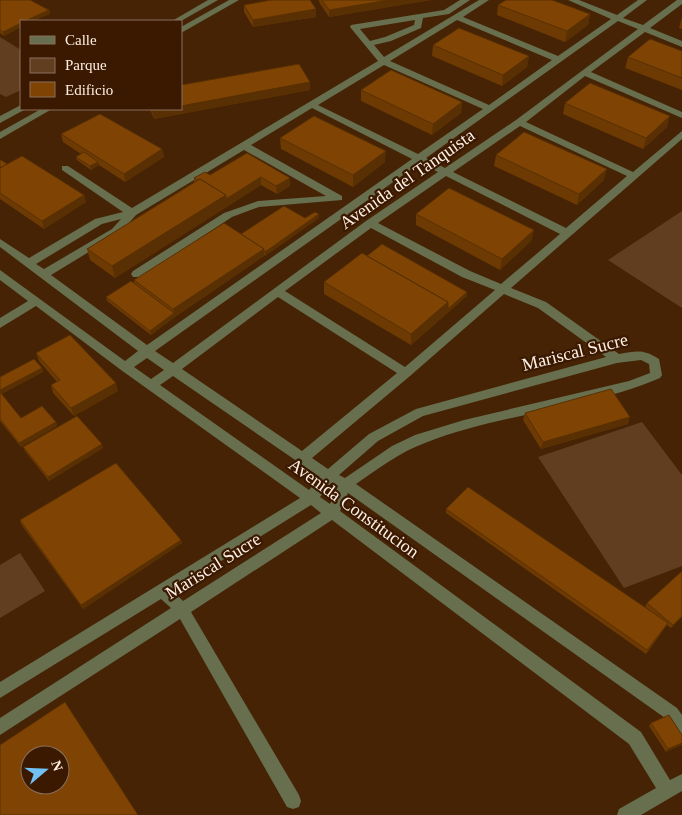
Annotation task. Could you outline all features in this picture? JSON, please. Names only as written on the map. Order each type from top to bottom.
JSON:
[{"type":"street","points":[[178,20],[214,0]]},
{"type":"street","points":[[182,30],[235,0]]},
{"type":"street","points":[[466,0],[446,12],[354,27],[384,62],[488,108]]},
{"type":"street","points":[[29,263],[99,221],[132,213],[485,0]]},
{"type":"street","points":[[572,0],[682,44]]},
{"type":"street","name":"Avenida del Tanquista","points":[[125,367],[351,205],[643,0]]},
{"type":"street","name":"Avenida del Tanquista","points":[[152,385],[370,223],[519,122],[646,29],[682,0]]},
{"type":"street","points":[[367,44],[388,39],[418,26],[419,16]]},
{"type":"street","points":[[457,17],[558,60]]},
{"type":"street","points":[[585,73],[682,115]]},
{"type":"street","points":[[312,105],[567,233]]},
{"type":"street","points":[[0,119],[20,109]]},
{"type":"street","points":[[0,136],[45,110]]},
{"type":"street","points":[[519,122],[634,176]]},
{"type":"street","points":[[302,458],[406,373],[682,134]]},
{"type":"street","points":[[245,146],[351,205]]},
{"type":"street","points":[[65,168],[132,213]]},
{"type":"street","points":[[136,274],[228,215],[258,204],[338,198]]},
{"type":"street","points":[[44,274],[116,231],[132,213]]},
{"type":"street","points":[[370,223],[466,274],[542,305],[617,359]]},
{"type":"street","name":"Avenida Constitucion","points":[[0,242],[146,351],[327,475],[346,484],[671,713],[682,728]]},
{"type":"street","name":"Avenida Constitucion","points":[[0,274],[125,367],[332,513],[635,738],[667,791]]},
{"type":"street","points":[[278,292],[406,373]]},
{"type":"street","points":[[0,324],[36,300]]},
{"type":"street","name":"Mariscal Sucre","points":[[0,691],[310,499],[327,475],[380,432],[420,412],[617,359],[643,355],[655,362],[656,375],[632,385],[464,425],[420,439],[397,450],[346,484]]},
{"type":"street","points":[[332,513],[346,484]]},
{"type":"street","name":"Mariscal Sucre","points":[[0,727],[181,608],[332,513]]},
{"type":"street","points":[[162,590],[181,608],[293,800]]},
{"type":"street","points":[[625,815],[682,782]]},
{"type":"green space","points":[[0,37],[20,49],[20,90],[6,97],[0,94]]},
{"type":"green space","points":[[682,211],[682,308],[608,260]]},
{"type":"green space","points":[[642,422],[682,475],[682,566],[624,588],[538,457]]},
{"type":"green space","points":[[20,553],[45,591],[0,618],[0,565]]},
{"type":"building","points":[[0,0],[30,0],[49,10],[27,20],[20,20],[20,24],[3,32],[0,30]]},
{"type":"building","points":[[271,0],[310,0],[316,9],[253,20],[244,5]]},
{"type":"building","points":[[322,0],[389,0],[329,10]]},
{"type":"building","points":[[506,0],[552,0],[590,14],[567,31],[498,5]]},
{"type":"building","points":[[459,28],[529,56],[503,75],[433,45]]},
{"type":"building","points":[[650,39],[682,51],[682,78],[628,57]]},
{"type":"building","points":[[299,64],[310,82],[182,106],[182,85]]},
{"type":"building","points":[[391,70],[462,102],[433,124],[361,90]]},
{"type":"building","points":[[590,83],[670,116],[646,138],[565,103]]},
{"type":"building","points":[[100,114],[162,149],[124,174],[61,134]]},
{"type":"building","points":[[314,116],[386,151],[353,175],[280,138]]},
{"type":"building","points":[[524,132],[607,169],[579,194],[496,155]]},
{"type":"building","points":[[84,152],[98,162],[90,166],[76,157]]},
{"type":"building","points":[[247,153],[290,178],[276,186],[261,177],[226,199],[226,195],[200,179],[194,178],[205,172],[210,175]]},
{"type":"building","points":[[22,156],[84,195],[42,221],[0,193],[0,168]]},
{"type":"building","points":[[1,160],[7,164],[0,168]]},
{"type":"building","points":[[200,179],[226,195],[112,266],[87,249]]},
{"type":"building","points":[[449,188],[534,230],[502,259],[416,214]]},
{"type":"building","points":[[284,206],[305,218],[315,212],[319,214],[265,252],[264,249],[241,234]]},
{"type":"building","points":[[224,223],[264,249],[173,309],[134,280]]},
{"type":"building","points":[[382,244],[467,292],[448,309],[448,302],[367,256]]},
{"type":"building","points":[[362,253],[448,302],[411,334],[324,282]]},
{"type":"building","points":[[131,281],[174,313],[150,331],[106,297]]},
{"type":"building","points":[[70,335],[116,383],[71,408],[51,385],[60,380],[36,353]]},
{"type":"building","points":[[34,359],[42,368],[0,390],[0,377]]},
{"type":"building","points":[[611,389],[630,417],[543,442],[525,413]]},
{"type":"building","points":[[0,392],[21,418],[42,406],[56,422],[19,443],[0,419]]},
{"type":"building","points":[[77,416],[102,444],[48,477],[23,447]]},
{"type":"building","points":[[116,463],[181,540],[81,605],[20,520]]},
{"type":"building","points":[[468,487],[668,623],[647,650],[446,509]]},
{"type":"building","points":[[682,571],[682,616],[673,625],[647,603]]},
{"type":"building","points":[[65,702],[138,815],[0,815],[0,745]]},
{"type":"building","points":[[669,715],[682,735],[682,743],[668,749],[651,723]]}]
